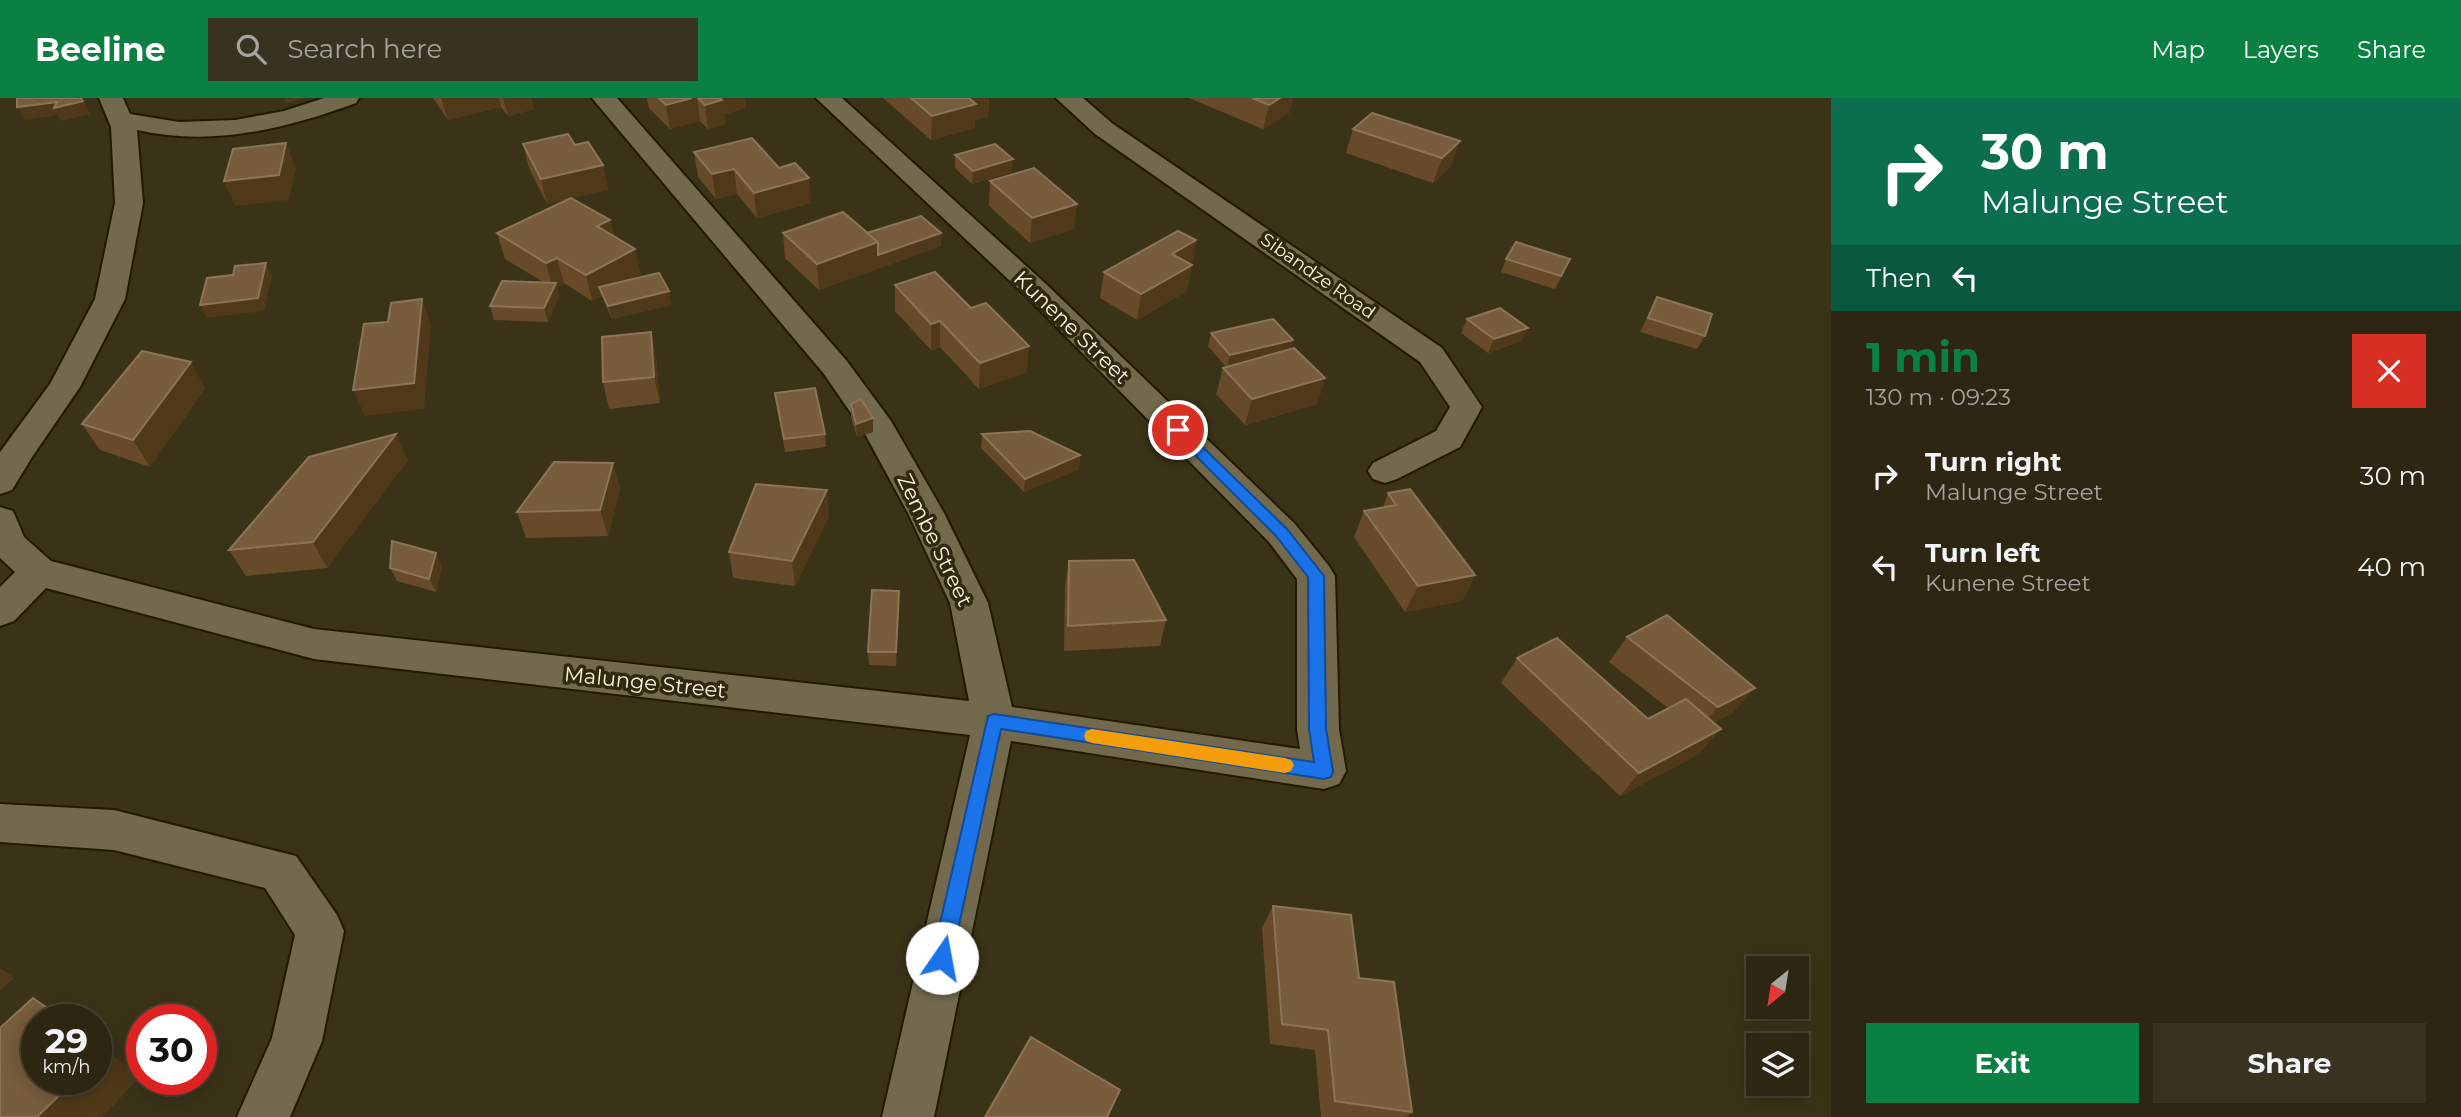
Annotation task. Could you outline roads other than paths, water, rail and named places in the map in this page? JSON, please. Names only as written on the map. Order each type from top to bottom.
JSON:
[{"type":"street","points":[[115,108],[155,128],[193,131],[237,128],[278,121],[347,98]]},
{"type":"street","name":"Zembe Street","points":[[604,98],[835,367],[879,429],[926,513],[969,603],[994,721],[908,1117]]},
{"type":"street","name":"Kunene Street","points":[[828,98],[1037,291],[1282,533],[1316,576],[1318,729],[1324,771]]},
{"type":"street","name":"Sibandze Road","points":[[1068,98],[1104,129],[1431,355],[1466,407],[1448,439],[1385,471]]},
{"type":"street","points":[[0,482],[17,452],[64,387],[110,299],[129,203],[124,127],[115,108]]},
{"type":"street","name":"Malunge Street","points":[[0,520],[8,544],[39,572],[314,644],[994,721],[1324,771]]},
{"type":"street","points":[[0,611],[39,572]]},
{"type":"street","points":[[0,823],[114,830],[280,871],[320,931],[297,1041],[262,1117]]}]
